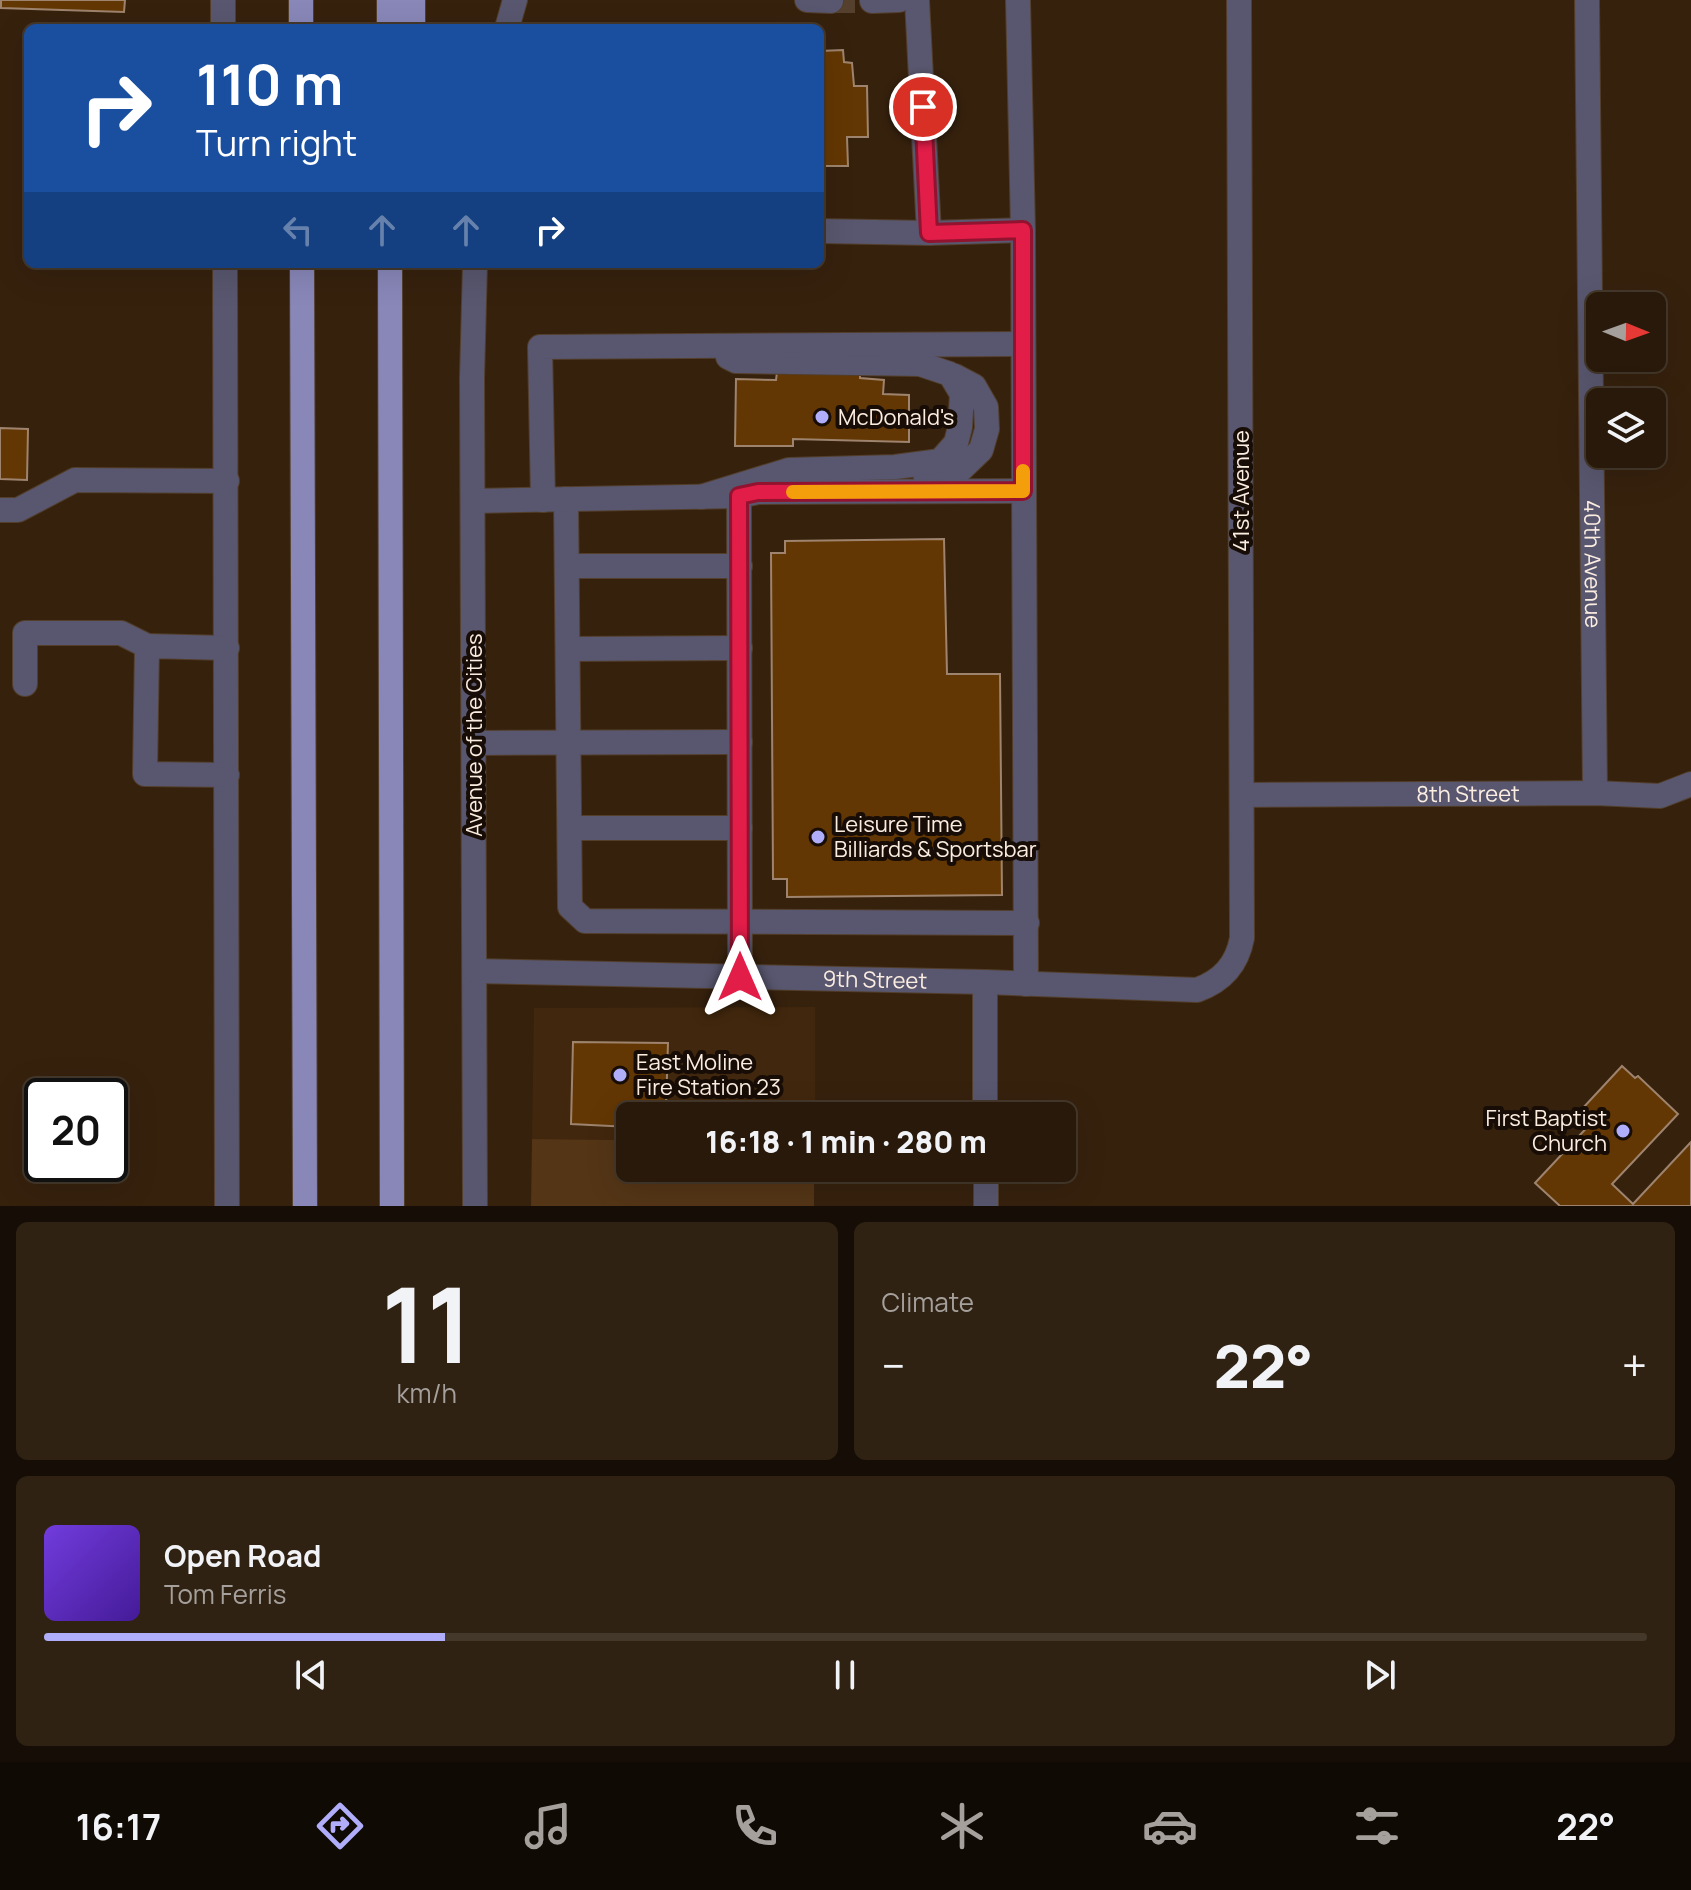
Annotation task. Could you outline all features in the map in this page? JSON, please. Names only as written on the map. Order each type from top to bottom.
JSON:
[{"type":"main road","points":[[301,0],[301,24]]},
{"type":"main road","points":[[389,0],[389,24]]},
{"type":"main road","points":[[413,0],[413,24]]},
{"type":"main road","points":[[302,268],[305,1206]]},
{"type":"main road","points":[[390,268],[392,1206]]},
{"type":"street","points":[[223,0],[223,24]]},
{"type":"street","points":[[508,24],[515,0]]},
{"type":"street","points":[[807,0],[831,1]]},
{"type":"street","points":[[872,1],[899,0]]},
{"type":"street","points":[[917,0],[929,233]]},
{"type":"street","points":[[1018,0],[1023,230],[1026,984]]},
{"type":"street","name":"41st Avenue","points":[[1222,977],[1240,952],[1242,938],[1239,0]]},
{"type":"street","name":"40th Avenue","points":[[1587,0],[1595,793]]},
{"type":"street","points":[[824,231],[929,233],[1023,230]]},
{"type":"street","points":[[225,268],[227,1206]]},
{"type":"street","name":"Avenue of the Cities","points":[[475,268],[475,1206]]},
{"type":"street","points":[[698,344],[736,361],[920,364],[950,374],[962,394],[956,443],[940,461],[895,467],[789,470],[701,497]]},
{"type":"street","points":[[1022,344],[540,347],[554,499],[568,566],[570,907],[585,921],[1027,923]]},
{"type":"street","points":[[0,510],[18,510],[75,480],[227,481]]},
{"type":"street","points":[[473,501],[739,496],[758,492],[1023,491]]},
{"type":"street","points":[[739,496],[740,977]]},
{"type":"street","points":[[568,566],[740,566]]},
{"type":"street","points":[[25,684],[25,633],[121,633],[147,646],[227,648]]},
{"type":"street","points":[[147,646],[145,774],[227,775]]},
{"type":"street","points":[[568,649],[740,648]]},
{"type":"street","points":[[474,743],[740,742]]},
{"type":"street","name":"8th Street","points":[[1242,795],[1595,793],[1660,796],[1691,784]]},
{"type":"street","points":[[570,828],[740,828]]},
{"type":"street","name":"9th Street","points":[[475,971],[985,982],[1197,990],[1222,977]]},
{"type":"street","points":[[985,982],[985,1102]]},
{"type":"street","points":[[986,1182],[986,1206]]},
{"type":"shaded area","points":[[815,1007],[815,1102],[616,1102],[616,1140],[532,1139],[534,1008]]},
{"type":"shaded area","points":[[532,1139],[616,1140],[616,1182],[814,1182],[814,1206],[531,1206]]},
{"type":"building","points":[[1,0],[125,0],[124,12],[1,8]]},
{"type":"building","points":[[843,50],[844,62],[852,63],[854,86],[867,86],[868,137],[847,137],[848,166],[824,166],[824,51]]},
{"type":"building","name":"McDonald's","points":[[777,372],[860,372],[860,378],[884,380],[883,394],[909,395],[909,442],[793,439],[793,446],[735,446],[736,379],[776,380]]},
{"type":"building","points":[[0,428],[28,429],[27,480],[0,479]]},
{"type":"building","points":[[944,539],[947,674],[1000,674],[1002,895],[787,897],[787,879],[773,879],[771,553],[785,553],[785,541]]},
{"type":"building","name":"East Moline Fire Station 23","points":[[573,1042],[668,1043],[666,1102],[616,1102],[616,1126],[571,1124]]},
{"type":"building","name":"First Baptist Church","points":[[1622,1066],[1635,1078],[1638,1076],[1678,1114],[1612,1184],[1633,1204],[1691,1142],[1691,1206],[1560,1206],[1535,1183],[1594,1120],[1582,1109]]},
{"type":"tunnel","points":[[831,1],[872,1]]},
{"type":"slow traffic","points":[[793,492],[1023,491],[1023,471]]},
{"type":"place","name":"McDonald's","points":[[822,417]]},
{"type":"place","name":"Leisure Time Billiards & Sportsbar","points":[[818,837]]},
{"type":"place","name":"East Moline Fire Station 23","points":[[620,1075]]},
{"type":"place","name":"First Baptist Church","points":[[1623,1131]]},
{"type":"route","points":[[740,977],[739,496],[758,492],[1023,491],[1023,230],[929,233],[923,107]]}]
